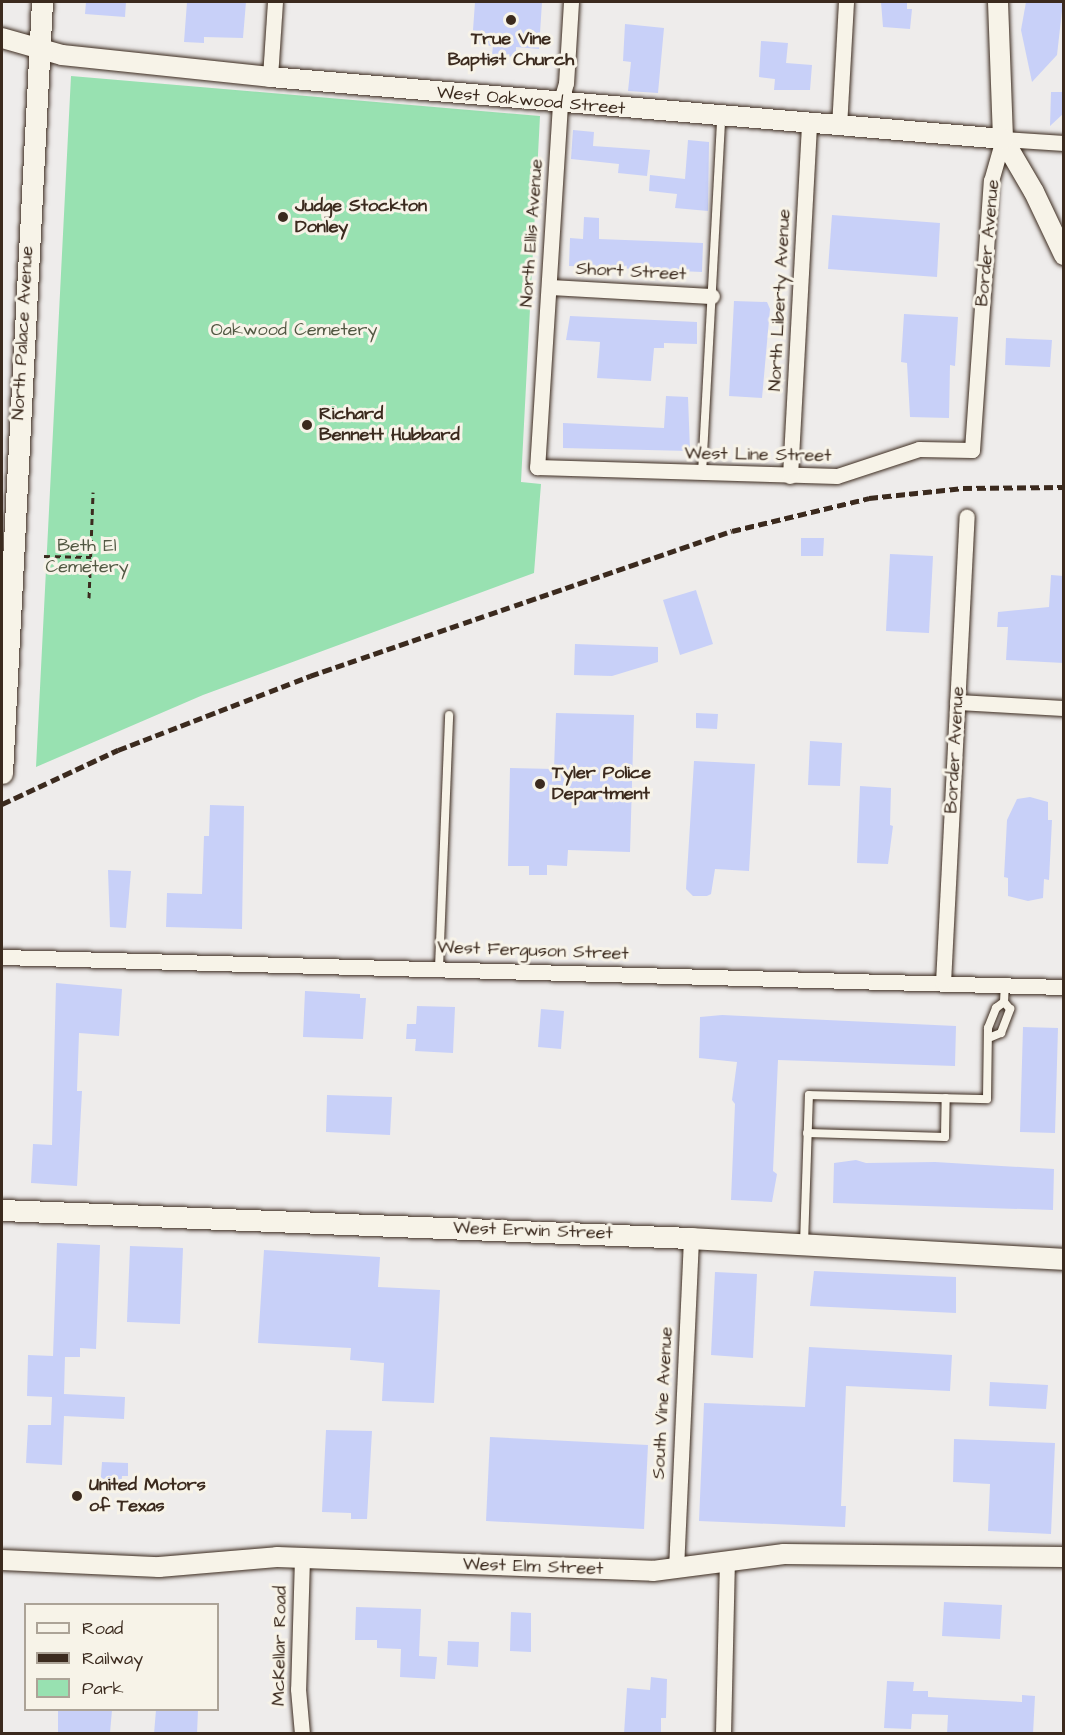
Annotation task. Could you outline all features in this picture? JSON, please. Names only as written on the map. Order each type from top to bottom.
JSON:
[{"type":"main road","name":"North Palace Avenue","points":[[2,773],[42,2]]},
{"type":"main road","name":"West Erwin Street","points":[[2,1210],[691,1238],[1064,1259]]},
{"type":"street","points":[[270,77],[274,2]]},
{"type":"street","name":"North Ellis Avenue","points":[[537,467],[560,104],[566,83],[571,2]]},
{"type":"street","points":[[839,127],[846,2]]},
{"type":"street","name":"Border Avenue","points":[[972,450],[991,181],[1003,139],[998,2]]},
{"type":"street","name":"West Oakwood Street","points":[[2,38],[62,55],[270,77],[721,118],[1064,143]]},
{"type":"street","name":"North Liberty Avenue","points":[[790,476],[809,125]]},
{"type":"street","points":[[1003,139],[1034,192],[1064,255]]},
{"type":"street","name":"Short Street","points":[[549,287],[712,296]]},
{"type":"street","name":"West Line Street","points":[[537,467],[702,474],[849,475],[919,449],[972,450]]},
{"type":"street","name":"Border Avenue","points":[[943,983],[967,517]]},
{"type":"street","points":[[957,702],[1064,708]]},
{"type":"street","name":"West Ferguson Street","points":[[2,957],[1064,987]]},
{"type":"street","name":"South Vine Avenue","points":[[676,1569],[691,1238]]},
{"type":"street","name":"West Elm Street","points":[[2,1560],[159,1567],[302,1558],[621,1571],[676,1569],[784,1554],[1064,1557]]},
{"type":"street","name":"McKellar Road","points":[[302,1558],[298,1689],[302,1734]]},
{"type":"street","points":[[723,1734],[727,1562]]},
{"type":"lane","points":[[702,474],[721,118]]},
{"type":"lane","points":[[439,968],[449,715]]},
{"type":"lane","points":[[804,1244],[809,1095],[987,1099],[991,1037],[988,1028],[992,1018],[1004,1002],[1005,985]]},
{"type":"lane","points":[[991,1037],[1001,1033],[1010,1009],[1004,1002]]},
{"type":"lane","points":[[807,1133],[945,1137],[946,1098]]},
{"type":"path","points":[[89,598],[93,492]]},
{"type":"path","points":[[45,556],[91,557]]},
{"type":"green space","name":"Oakwood Cemetery","points":[[71,76],[540,116],[521,482],[541,484],[534,573],[203,695],[36,767]]},
{"type":"building","points":[[86,2],[126,2],[125,17],[85,14]]},
{"type":"building","points":[[187,2],[246,2],[243,38],[204,37],[204,43],[184,42]]},
{"type":"building","points":[[475,2],[542,2],[539,49],[516,47],[516,57],[492,55],[493,46],[472,44]]},
{"type":"building","points":[[881,2],[907,3],[907,9],[912,9],[910,29],[883,27]]},
{"type":"building","points":[[1026,2],[1063,2],[1057,55],[1032,82],[1021,30]]},
{"type":"building","points":[[625,24],[664,28],[658,93],[628,91],[631,62],[623,61]]},
{"type":"building","points":[[761,41],[788,43],[786,63],[812,65],[810,90],[774,90],[775,79],[759,77]]},
{"type":"building","points":[[1051,92],[1064,92],[1064,113],[1050,126]]},
{"type":"building","points":[[573,130],[594,132],[593,146],[650,150],[647,176],[618,173],[619,164],[571,159]]},
{"type":"building","points":[[688,140],[709,142],[708,211],[675,208],[677,194],[649,191],[650,175],[685,179]]},
{"type":"building","points":[[832,215],[940,223],[937,277],[828,269]]},
{"type":"building","points":[[584,217],[599,218],[599,239],[703,243],[702,272],[569,266],[570,238],[583,239]]},
{"type":"building","points":[[734,301],[767,302],[770,309],[762,398],[729,396]]},
{"type":"building","points":[[904,314],[958,317],[955,366],[950,365],[949,418],[910,417],[907,363],[901,362]]},
{"type":"building","points":[[570,316],[697,322],[697,344],[664,343],[664,348],[654,348],[651,381],[597,378],[600,342],[566,340]]},
{"type":"building","points":[[1006,338],[1052,340],[1050,367],[1005,365]]},
{"type":"building","points":[[666,396],[688,397],[690,451],[563,448],[563,423],[664,428]]},
{"type":"building","points":[[801,538],[824,538],[823,556],[801,556]]},
{"type":"building","points":[[890,554],[933,556],[929,633],[886,631]]},
{"type":"building","points":[[1051,575],[1064,576],[1064,663],[1006,660],[1008,627],[997,627],[998,612],[1049,607]]},
{"type":"building","points":[[696,590],[713,644],[680,655],[663,600]]},
{"type":"building","points":[[575,644],[658,647],[658,662],[612,676],[574,675]]},
{"type":"building","name":"Tyler Police Department","points":[[556,713],[634,715],[630,852],[568,850],[567,866],[547,865],[547,875],[529,875],[529,866],[508,866],[510,768],[554,769]]},
{"type":"building","points":[[696,713],[718,714],[717,729],[696,728]]},
{"type":"building","points":[[810,741],[842,743],[840,786],[808,785]]},
{"type":"building","points":[[694,761],[755,764],[749,871],[715,869],[711,894],[707,896],[693,896],[686,889]]},
{"type":"building","points":[[860,786],[891,788],[890,825],[893,826],[888,864],[857,863]]},
{"type":"building","points":[[1030,797],[1048,802],[1048,820],[1052,820],[1049,880],[1044,879],[1043,898],[1028,901],[1008,896],[1008,878],[1004,877],[1007,820],[1017,799]]},
{"type":"building","points":[[210,805],[244,806],[242,929],[166,927],[167,893],[202,894],[204,836],[209,836]]},
{"type":"building","points":[[108,870],[131,871],[126,928],[110,927]]},
{"type":"building","points":[[56,983],[122,989],[119,1036],[79,1033],[77,1091],[82,1091],[77,1186],[31,1183],[33,1144],[52,1145]]},
{"type":"building","points":[[305,991],[360,994],[360,998],[366,998],[363,1039],[303,1037]]},
{"type":"building","points":[[417,1006],[455,1007],[453,1053],[415,1051],[416,1039],[406,1039],[407,1024],[416,1024]]},
{"type":"building","points":[[541,1009],[564,1011],[561,1049],[538,1047]]},
{"type":"building","points":[[722,1015],[956,1026],[955,1066],[778,1060],[773,1171],[777,1174],[772,1202],[731,1200],[735,1104],[732,1100],[737,1062],[699,1058],[700,1017]]},
{"type":"building","points":[[1023,1027],[1058,1028],[1055,1133],[1020,1132]]},
{"type":"building","points":[[327,1095],[392,1097],[390,1135],[326,1132]]},
{"type":"building","points":[[856,1160],[866,1163],[935,1162],[1054,1169],[1053,1210],[833,1203],[834,1163]]},
{"type":"building","points":[[57,1243],[100,1245],[96,1349],[80,1348],[80,1357],[65,1357],[64,1394],[125,1397],[124,1419],[64,1416],[62,1465],[26,1463],[28,1425],[51,1425],[52,1397],[27,1396],[28,1355],[53,1356]]},
{"type":"building","points":[[130,1246],[183,1248],[180,1324],[127,1322]]},
{"type":"building","points":[[264,1250],[380,1257],[378,1287],[440,1290],[434,1403],[382,1401],[384,1363],[350,1360],[351,1348],[258,1343]]},
{"type":"building","points":[[814,1271],[956,1277],[956,1313],[810,1306]]},
{"type":"building","points":[[715,1272],[757,1274],[753,1358],[711,1355]]},
{"type":"building","points":[[809,1347],[952,1355],[950,1391],[846,1386],[841,1506],[846,1506],[845,1527],[699,1521],[704,1403],[805,1407]]},
{"type":"building","points":[[990,1382],[1048,1385],[1046,1409],[989,1406]]},
{"type":"building","points":[[326,1430],[372,1431],[367,1519],[351,1519],[351,1513],[322,1512]]},
{"type":"building","points":[[490,1437],[648,1445],[644,1529],[486,1521]]},
{"type":"building","points":[[954,1439],[1055,1443],[1051,1534],[988,1531],[990,1484],[953,1482]]},
{"type":"building","points":[[102,1462],[128,1463],[128,1476],[122,1476],[121,1489],[100,1489]]},
{"type":"building","points":[[944,1602],[1002,1605],[1000,1639],[942,1636]]},
{"type":"building","points":[[356,1607],[421,1609],[419,1656],[437,1657],[435,1679],[400,1677],[401,1649],[377,1648],[377,1640],[355,1640]]},
{"type":"building","points":[[511,1612],[531,1613],[531,1652],[510,1651]]},
{"type":"building","points":[[448,1641],[479,1642],[478,1667],[447,1665]]},
{"type":"building","points":[[651,1677],[667,1679],[666,1718],[661,1718],[661,1734],[624,1734],[627,1688],[650,1690]]},
{"type":"building","points":[[887,1681],[914,1682],[913,1691],[928,1691],[928,1697],[1022,1702],[1022,1695],[1035,1696],[1033,1734],[947,1734],[948,1715],[912,1714],[911,1729],[884,1728]]},
{"type":"building","points":[[58,1711],[112,1711],[110,1733],[58,1734]]},
{"type":"building","points":[[156,1711],[198,1711],[197,1734],[154,1734]]},
{"type":"railway","points":[[2,804],[118,750],[310,676],[732,531],[869,498],[963,488],[1064,487]]},
{"type":"place","name":"True Vine Baptist Church","points":[[511,20]]},
{"type":"place","name":"Judge Stockton Donley","points":[[283,217]]},
{"type":"place","name":"Richard Bennett Hubbard","points":[[307,425]]},
{"type":"place","name":"Tyler Police Department","points":[[540,784]]},
{"type":"place","name":"United Motors of Texas","points":[[77,1496]]},
{"type":"park label","name":"Beth El Cemetery","points":[[87,557]]}]
